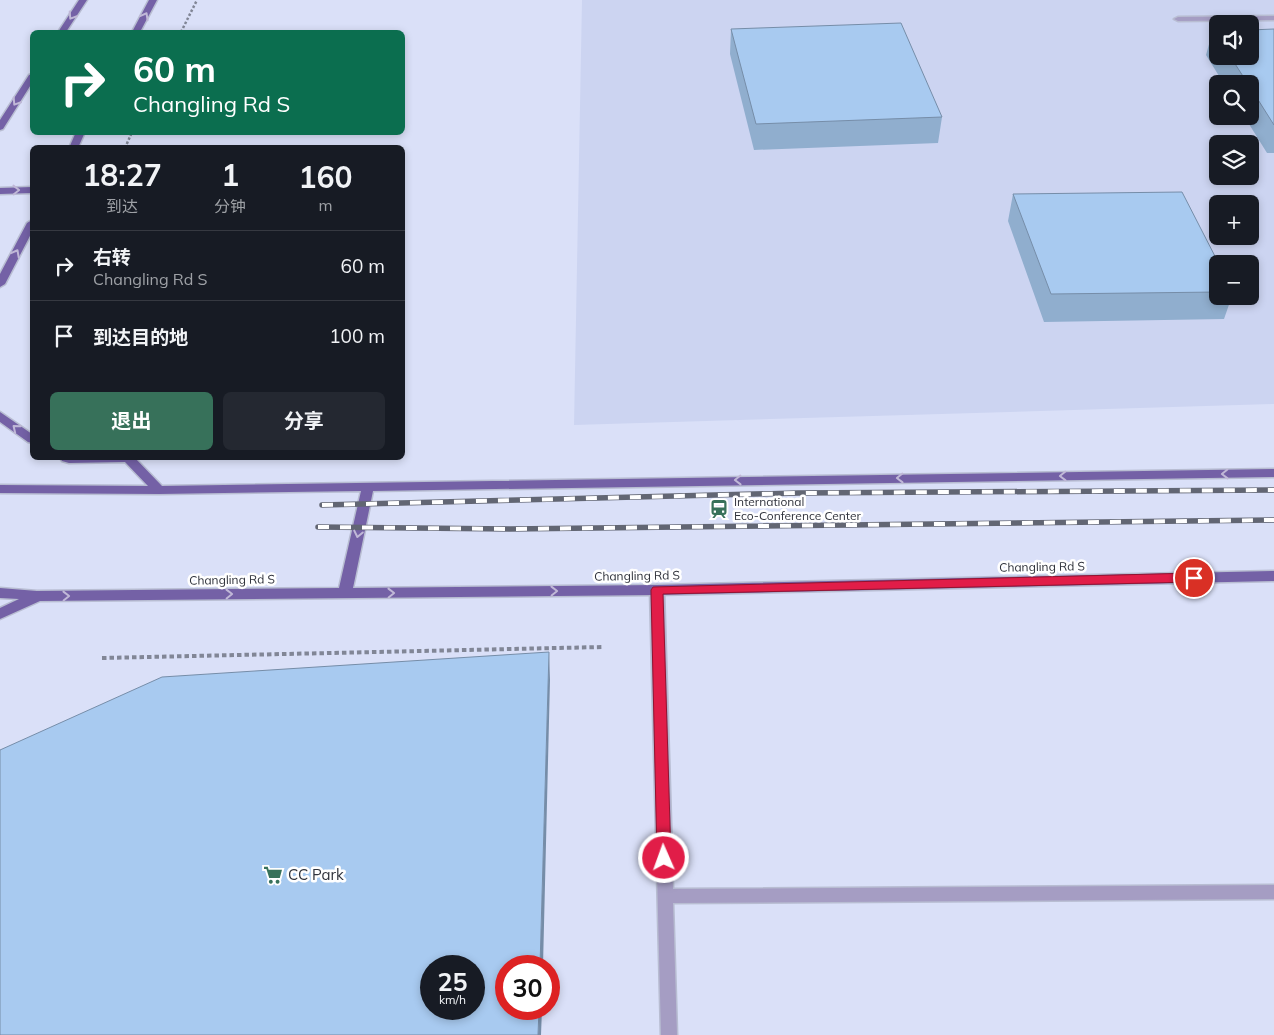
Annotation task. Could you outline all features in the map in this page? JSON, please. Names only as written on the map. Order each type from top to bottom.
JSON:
[{"type":"main road","points":[[63,30],[83,0]]},
{"type":"main road","points":[[137,30],[153,0]]},
{"type":"main road","points":[[0,127],[30,80]]},
{"type":"main road","points":[[0,191],[30,190]]},
{"type":"main road","points":[[0,284],[30,227]]},
{"type":"main road","points":[[0,416],[30,438]]},
{"type":"main road","points":[[130,460],[159,490]]},
{"type":"main road","points":[[0,489],[159,490],[1274,473]]},
{"type":"main road","points":[[345,593],[368,486]]},
{"type":"main road","name":"Changling Rd S","points":[[0,593],[37,596],[657,590],[1274,576]]},
{"type":"main road","points":[[0,614],[37,596]]},
{"type":"street","points":[[1178,19],[1274,18]]},
{"type":"street","points":[[657,590],[669,1035]]},
{"type":"street","points":[[665,896],[1274,892]]},
{"type":"path","points":[[182,30],[196,0]]},
{"type":"path","points":[[102,658],[603,647]]},
{"type":"shaded area","points":[[582,0],[1274,0],[1274,404],[574,425]]},
{"type":"building","points":[[901,23],[942,117],[756,124],[731,29]]},
{"type":"building","points":[[1274,29],[1274,125],[1259,101],[1259,75],[1242,75],[1236,65],[1259,65],[1259,30]]},
{"type":"building","points":[[1182,192],[1214,255],[1209,255],[1209,292],[1051,294],[1013,194]]},
{"type":"building","name":"CC Park","points":[[549,652],[540,955],[495,955],[495,1020],[539,1020],[538,1035],[0,1035],[0,750],[162,677]]},
{"type":"railway","points":[[322,505],[798,493],[1274,490]]},
{"type":"railway","points":[[318,527],[510,529],[1274,520]]},
{"type":"place","name":"International Eco-Conference Center","points":[[719,509]]},
{"type":"place","name":"CC Park","points":[[273,875]]},
{"type":"route","points":[[664,858],[657,590],[1194,578]]}]
